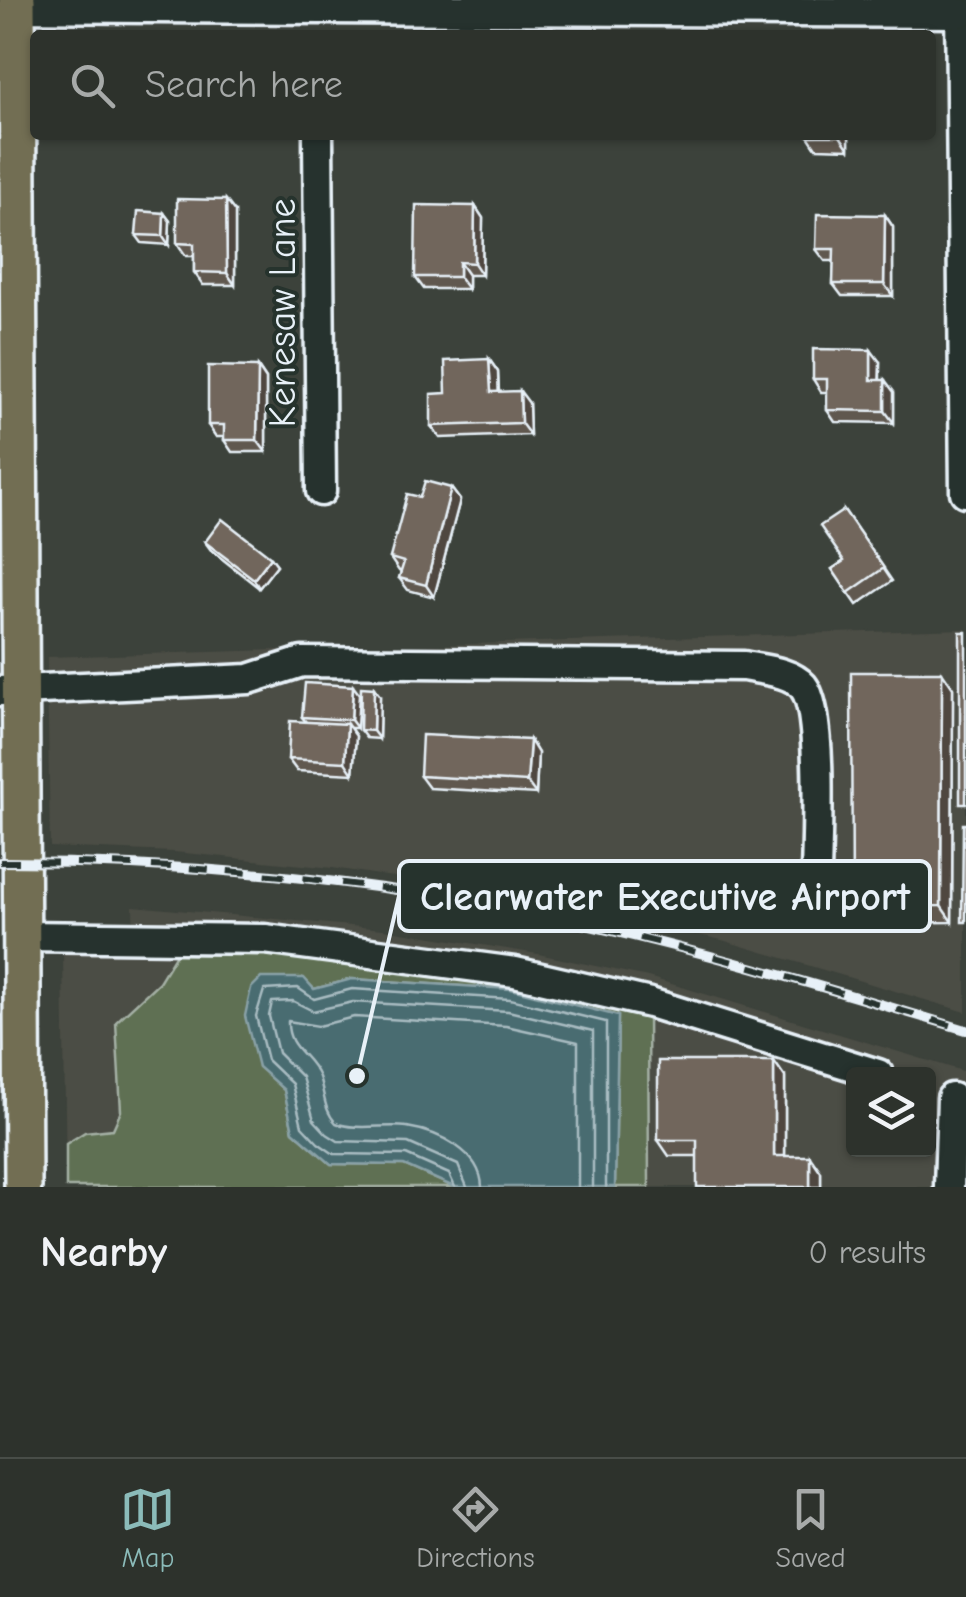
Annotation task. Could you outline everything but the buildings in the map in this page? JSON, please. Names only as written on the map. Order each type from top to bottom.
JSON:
[{"type":"main road","points":[[11,5],[11,691],[23,862],[24,1187]]},
{"type":"street","points":[[11,5],[318,23],[960,6],[966,492]]},
{"type":"street","name":"Kenesaw Lane","points":[[318,140],[321,491]]},
{"type":"street","points":[[11,691],[249,678],[302,662],[744,666],[785,674],[804,687],[816,728],[815,911]]},
{"type":"street","points":[[22,936],[265,939],[515,972],[650,1003],[856,1067]]},
{"type":"street","points":[[949,1096],[950,1187]]},
{"type":"shaded area","points":[[966,629],[966,1012],[722,940],[539,899],[333,868],[175,852],[50,847],[47,657]]},
{"type":"shaded area","points":[[133,906],[383,929],[538,954],[648,977],[966,1072],[966,1187],[66,1187],[63,950],[134,949]]},
{"type":"green space","points":[[179,949],[334,955],[648,1008],[649,1187],[615,1187],[618,1016],[511,989],[352,979],[314,989],[303,978],[258,1066],[284,1090],[293,1131],[331,1164],[404,1165],[454,1187],[66,1187],[66,1144],[85,1132],[113,1129],[121,1111],[116,1022],[159,982]]},
{"type":"water","points":[[261,978],[304,978],[314,989],[352,979],[511,989],[618,1016],[615,1187],[454,1187],[404,1165],[331,1164],[293,1131],[284,1090],[258,1067],[245,1016],[251,988]]},
{"type":"railway","points":[[0,862],[232,871],[464,901],[660,943],[966,1030]]},
{"type":"place","name":"Clearwater Executive Airport","points":[[357,1076]]}]
